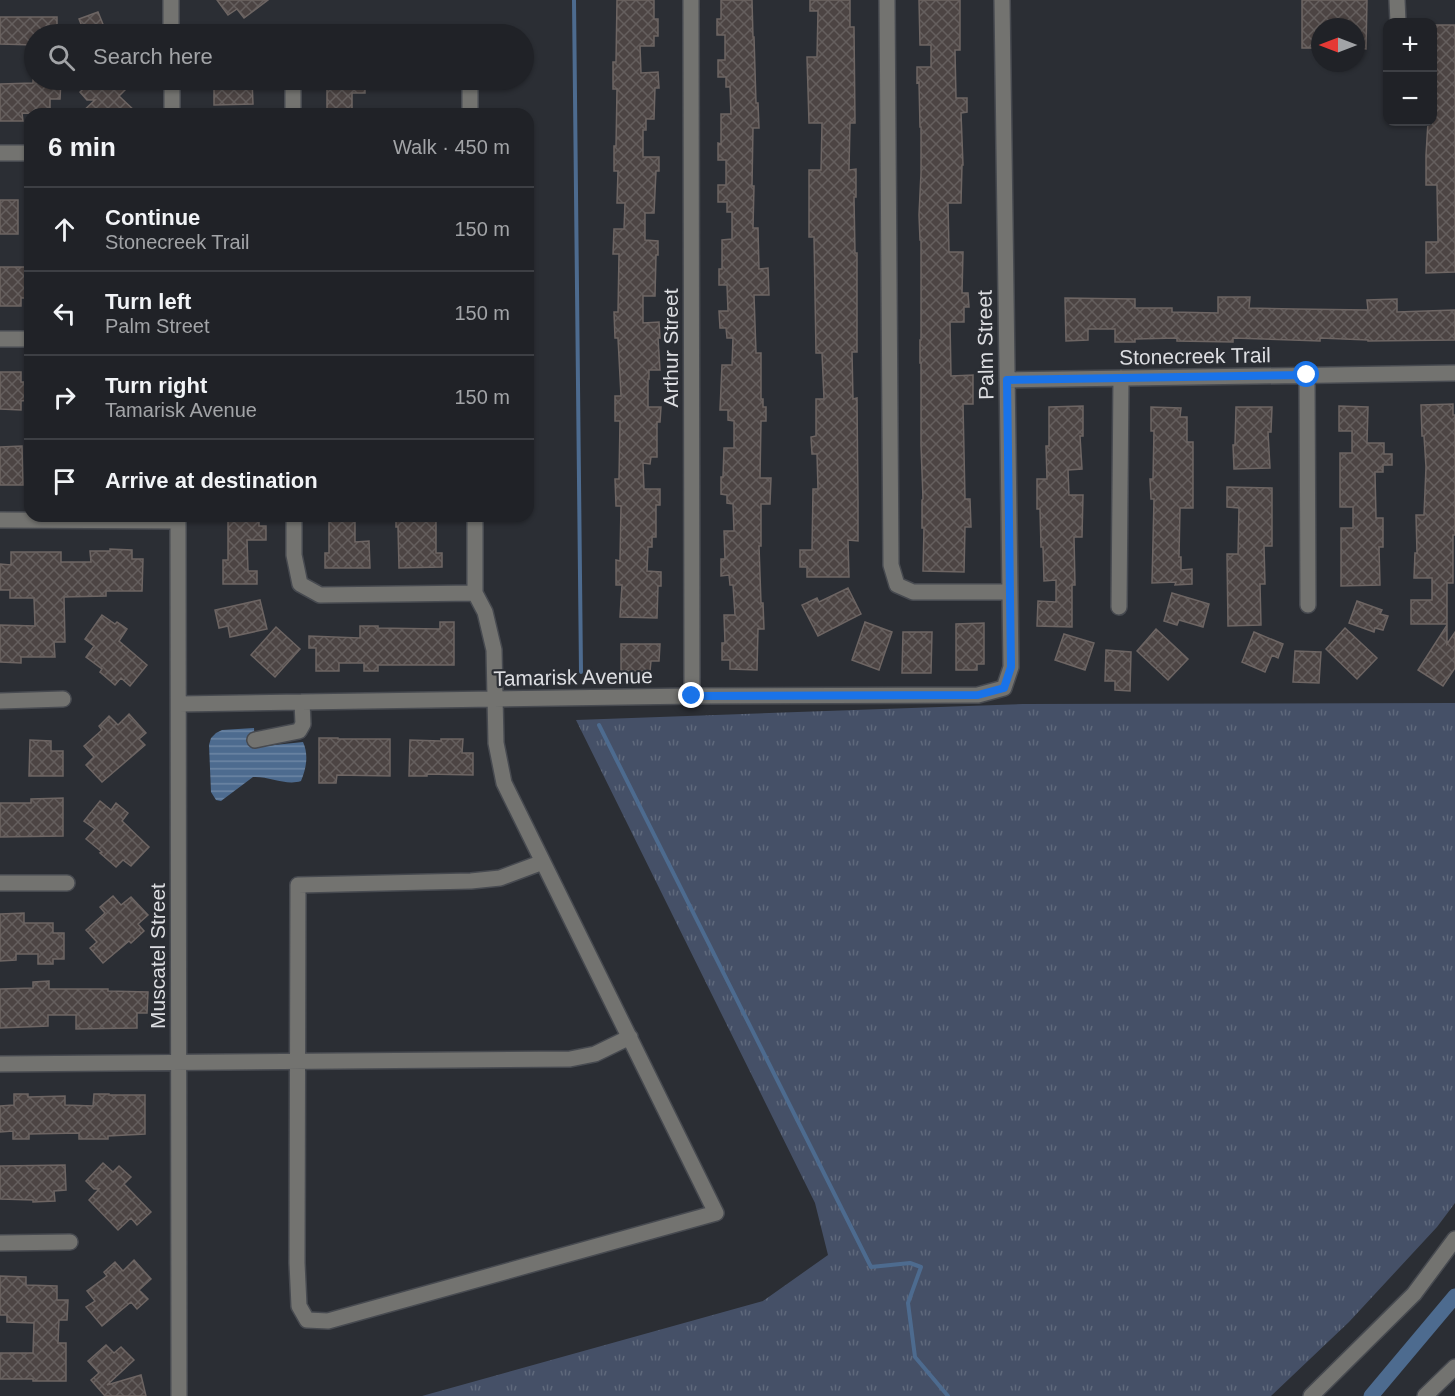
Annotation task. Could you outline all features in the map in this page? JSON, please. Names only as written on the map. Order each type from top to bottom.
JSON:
[{"type":"street","points":[[171,0],[171,24]]},
{"type":"street","name":"Arthur Street","points":[[691,0],[692,696]]},
{"type":"street","points":[[887,0],[891,565],[897,585],[913,592],[1010,592]]},
{"type":"street","name":"Palm Street","points":[[1002,0],[1011,667],[1004,688]]},
{"type":"street","points":[[1397,0],[1398,18]]},
{"type":"street","points":[[172,90],[172,108]]},
{"type":"street","points":[[293,90],[293,108]]},
{"type":"street","points":[[470,90],[470,108]]},
{"type":"street","points":[[0,153],[24,153]]},
{"type":"street","points":[[0,339],[24,339]]},
{"type":"street","name":"Stonecreek Trail","points":[[1007,380],[1455,373]]},
{"type":"street","points":[[1307,375],[1308,605]]},
{"type":"street","points":[[1119,607],[1121,378]]},
{"type":"street","points":[[0,520],[24,520]]},
{"type":"street","name":"Muscatel Street","points":[[178,522],[179,1396]]},
{"type":"street","points":[[294,522],[294,555],[300,584],[320,595],[475,593]]},
{"type":"street","points":[[475,522],[475,593],[484,612],[494,650],[496,743],[504,783],[630,1037],[716,1213],[328,1321],[307,1320],[299,1306],[297,1263],[298,885],[471,881],[500,878],[543,862]]},
{"type":"street","name":"Tamarisk Avenue","points":[[179,704],[692,696],[978,695],[1004,688]]},
{"type":"street","points":[[0,701],[63,699]]},
{"type":"street","points":[[255,740],[299,731],[303,724],[302,702]]},
{"type":"street","points":[[0,883],[67,883]]},
{"type":"street","points":[[0,1064],[570,1059],[595,1054],[630,1037]]},
{"type":"street","points":[[1311,1396],[1414,1294],[1455,1239]]},
{"type":"street","points":[[0,1243],[70,1242]]},
{"type":"street","points":[[1425,1396],[1455,1367]]},
{"type":"green space","points":[[1455,703],[1455,1203],[1437,1227],[1349,1322],[1271,1396],[422,1396],[763,1301],[828,1255],[815,1203],[576,720],[1023,704]]},
{"type":"shaded area","points":[[254,728],[255,747],[303,742],[306,762],[301,781],[289,782],[253,777],[221,801],[216,800],[211,792],[209,745],[211,738],[222,730]]},
{"type":"building","points":[[217,0],[268,0],[244,18],[237,9],[228,15]]},
{"type":"building","points":[[617,0],[654,0],[654,19],[658,19],[658,36],[654,36],[654,46],[640,46],[641,73],[658,72],[659,88],[655,88],[654,119],[646,119],[646,130],[643,130],[643,157],[659,157],[654,213],[645,213],[645,240],[658,241],[655,296],[643,296],[643,323],[659,322],[660,338],[658,338],[660,370],[649,370],[648,379],[648,407],[661,407],[660,422],[657,422],[657,457],[651,457],[650,464],[643,463],[644,489],[660,489],[660,505],[656,505],[656,537],[652,537],[652,547],[648,547],[647,571],[661,572],[657,618],[620,617],[622,585],[616,585],[616,560],[620,561],[621,506],[616,506],[615,479],[619,479],[620,421],[615,421],[615,396],[621,396],[618,338],[615,338],[614,312],[618,312],[619,254],[613,254],[614,229],[624,229],[625,203],[617,203],[618,171],[614,171],[617,89],[613,89],[613,62],[616,62]]},
{"type":"building","points":[[721,0],[752,0],[759,128],[753,128],[753,228],[758,228],[759,269],[768,268],[769,295],[754,295],[756,353],[761,353],[761,399],[763,399],[763,407],[766,407],[766,421],[761,421],[760,478],[771,478],[770,504],[761,504],[761,546],[759,546],[764,629],[758,629],[757,670],[730,669],[730,660],[722,660],[722,643],[725,643],[724,615],[735,615],[733,585],[730,585],[729,575],[721,576],[721,559],[725,559],[724,531],[734,531],[733,504],[727,503],[727,495],[721,494],[721,477],[723,477],[724,448],[734,448],[734,421],[728,420],[728,410],[720,410],[722,365],[732,365],[733,338],[727,338],[726,328],[720,328],[719,311],[728,311],[727,285],[719,285],[719,269],[722,269],[722,240],[732,239],[732,212],[727,212],[727,202],[718,202],[718,185],[726,185],[726,160],[718,160],[718,143],[721,144],[721,114],[731,114],[730,87],[726,87],[726,77],[718,77],[718,60],[725,60],[725,35],[717,35],[717,19],[721,19]]},
{"type":"building","points":[[810,0],[850,0],[850,27],[854,27],[855,123],[850,123],[849,170],[856,169],[856,197],[854,197],[855,253],[857,253],[857,352],[852,352],[853,399],[857,398],[858,541],[848,540],[849,577],[807,577],[807,567],[800,567],[800,550],[812,550],[813,489],[818,489],[817,454],[812,454],[811,437],[816,436],[816,399],[824,399],[822,353],[816,353],[814,237],[809,237],[809,170],[821,170],[822,123],[809,123],[807,57],[817,57],[818,11],[810,11]]},
{"type":"building","points":[[919,0],[960,0],[960,50],[955,50],[956,98],[967,98],[967,112],[961,113],[963,165],[961,203],[948,203],[949,252],[963,252],[962,293],[968,293],[969,307],[964,307],[964,322],[950,322],[951,376],[973,375],[973,404],[963,404],[965,499],[970,499],[971,527],[965,527],[964,572],[923,571],[919,215],[921,127],[917,67],[931,67],[931,45],[920,45]]},
{"type":"building","points":[[1302,0],[1367,0],[1366,49],[1365,18],[1311,18],[1311,48],[1302,48]]},
{"type":"building","points":[[98,12],[103,24],[81,24],[79,19]]},
{"type":"building","points":[[0,17],[57,17],[57,24],[24,24],[24,45],[0,44]]},
{"type":"building","points":[[1437,25],[1455,25],[1455,272],[1426,273],[1426,242],[1438,242],[1437,185],[1426,185],[1428,126],[1437,126]]},
{"type":"building","points":[[24,83],[24,90],[60,90],[60,99],[50,99],[50,108],[24,108],[23,121],[0,121],[0,84]]},
{"type":"building","points":[[82,90],[125,90],[119,96],[132,108],[86,108],[95,100],[87,100],[80,92]]},
{"type":"building","points":[[214,90],[252,90],[253,104],[214,105]]},
{"type":"building","points":[[327,90],[365,90],[365,93],[352,93],[352,108],[327,108]]},
{"type":"building","points":[[0,200],[18,200],[18,234],[0,234]]},
{"type":"building","points":[[0,267],[24,267],[24,298],[21,298],[21,306],[0,306]]},
{"type":"building","points":[[1218,297],[1250,297],[1249,308],[1368,310],[1367,300],[1397,299],[1397,312],[1455,310],[1455,340],[1368,341],[1320,338],[1320,341],[1233,338],[1233,342],[1177,341],[1177,338],[1115,342],[1115,329],[1088,329],[1088,340],[1066,341],[1065,298],[1135,299],[1135,308],[1172,308],[1172,312],[1218,313]]},
{"type":"building","points":[[0,372],[21,372],[21,382],[24,382],[24,401],[21,401],[21,410],[0,409]]},
{"type":"building","points":[[1453,404],[1453,415],[1455,415],[1455,535],[1453,535],[1453,583],[1447,583],[1447,624],[1411,624],[1411,600],[1432,600],[1432,578],[1414,578],[1415,553],[1417,553],[1416,515],[1424,515],[1426,467],[1421,405]]},
{"type":"building","points":[[1083,406],[1083,436],[1080,436],[1082,469],[1068,470],[1069,495],[1083,495],[1082,537],[1074,537],[1075,585],[1072,585],[1072,627],[1037,626],[1038,601],[1056,602],[1056,580],[1044,581],[1040,509],[1037,509],[1037,479],[1047,479],[1046,446],[1049,446],[1049,407]]},
{"type":"building","points":[[1339,406],[1368,407],[1367,443],[1384,443],[1384,454],[1392,454],[1392,465],[1383,465],[1383,472],[1375,472],[1376,518],[1383,518],[1383,547],[1379,547],[1380,585],[1341,586],[1341,528],[1353,528],[1353,507],[1340,507],[1340,453],[1352,453],[1352,431],[1339,431]]},
{"type":"building","points":[[1151,407],[1181,408],[1180,417],[1187,417],[1187,442],[1193,442],[1193,508],[1180,508],[1179,557],[1181,557],[1181,570],[1192,569],[1192,584],[1152,583],[1154,499],[1151,499],[1150,479],[1153,479],[1154,431],[1151,431]]},
{"type":"building","points":[[1236,407],[1272,407],[1271,432],[1268,432],[1270,468],[1234,469]]},
{"type":"building","points":[[22,446],[23,485],[0,485],[0,447]]},
{"type":"building","points":[[1227,487],[1272,488],[1272,546],[1264,546],[1265,584],[1260,584],[1261,625],[1228,626],[1227,554],[1238,554],[1239,508],[1227,507]]},
{"type":"building","points":[[228,522],[259,522],[259,526],[266,526],[266,540],[247,540],[248,571],[257,571],[257,584],[223,584],[223,560],[228,560]]},
{"type":"building","points":[[329,522],[355,522],[355,542],[369,541],[370,568],[325,568],[325,553],[329,553]]},
{"type":"building","points":[[396,522],[436,522],[436,553],[442,553],[442,567],[399,568],[398,527],[396,527]]},
{"type":"building","points":[[110,549],[132,550],[132,559],[143,559],[142,591],[106,591],[106,596],[64,597],[65,642],[54,642],[55,657],[21,657],[21,663],[0,662],[0,625],[35,626],[34,598],[10,598],[10,590],[0,590],[0,564],[11,565],[11,552],[61,552],[61,562],[91,562],[90,551],[110,551]]},
{"type":"building","points":[[848,588],[861,614],[818,636],[802,605],[817,598],[819,602]]},
{"type":"building","points":[[1172,593],[1209,604],[1203,627],[1179,620],[1177,625],[1164,621]]},
{"type":"building","points":[[260,600],[267,629],[230,637],[228,626],[219,628],[215,610]]},
{"type":"building","points":[[1357,601],[1382,610],[1380,614],[1388,616],[1383,630],[1375,628],[1374,632],[1349,623]]},
{"type":"building","points":[[102,615],[127,629],[119,641],[147,665],[130,686],[121,678],[115,685],[100,672],[102,669],[86,657],[94,646],[85,639]]},
{"type":"building","points":[[440,622],[454,622],[454,665],[378,665],[378,671],[364,671],[364,663],[339,663],[339,671],[316,671],[316,648],[309,648],[309,636],[360,638],[360,626],[440,629]]},
{"type":"building","points":[[865,622],[892,632],[879,670],[852,660]]},
{"type":"building","points":[[984,623],[984,664],[977,664],[977,670],[956,670],[956,624]]},
{"type":"building","points":[[1447,625],[1447,644],[1455,632],[1455,668],[1443,686],[1418,670]]},
{"type":"building","points":[[276,627],[300,649],[275,677],[251,655]]},
{"type":"building","points":[[1345,628],[1377,658],[1357,679],[1326,649]]},
{"type":"building","points":[[1156,629],[1188,659],[1168,680],[1137,651]]},
{"type":"building","points":[[903,632],[932,632],[931,673],[902,673]]},
{"type":"building","points":[[1254,632],[1283,644],[1278,658],[1272,655],[1265,672],[1242,662]]},
{"type":"building","points":[[1064,634],[1094,643],[1085,670],[1055,660]]},
{"type":"building","points":[[621,644],[660,644],[659,661],[651,661],[650,671],[621,671]]},
{"type":"building","points":[[1106,650],[1131,652],[1130,691],[1115,690],[1115,681],[1105,681]]},
{"type":"building","points":[[1295,651],[1321,652],[1319,683],[1293,682]]},
{"type":"building","points":[[129,714],[146,733],[139,739],[145,745],[102,782],[86,765],[94,757],[84,746],[102,730],[99,726],[109,716],[118,725]]},
{"type":"building","points":[[319,738],[390,739],[390,776],[337,775],[336,783],[319,783]]},
{"type":"building","points":[[441,739],[463,739],[462,753],[473,753],[473,775],[409,776],[410,740],[441,741]]},
{"type":"building","points":[[30,740],[51,741],[51,751],[63,751],[63,776],[29,776]]},
{"type":"building","points":[[63,798],[63,836],[0,837],[0,803],[31,803],[31,799]]},
{"type":"building","points":[[100,801],[111,810],[116,803],[128,813],[122,821],[149,847],[131,866],[123,860],[116,867],[86,839],[95,829],[84,821]]},
{"type":"building","points":[[113,896],[121,905],[131,897],[148,915],[138,924],[144,931],[103,963],[90,948],[97,942],[86,930],[105,913],[100,907]]},
{"type":"building","points":[[24,913],[24,923],[53,923],[53,933],[64,933],[64,959],[53,959],[53,964],[38,964],[38,954],[16,954],[16,960],[0,961],[0,914]]},
{"type":"building","points":[[49,981],[49,989],[148,992],[147,1013],[137,1013],[137,1028],[76,1029],[76,1015],[48,1015],[48,1026],[0,1028],[0,989],[33,988],[33,982]]},
{"type":"building","points":[[14,1094],[28,1094],[28,1097],[65,1096],[65,1105],[93,1106],[94,1094],[145,1095],[145,1134],[108,1136],[108,1139],[79,1139],[79,1133],[29,1134],[29,1139],[13,1139],[13,1131],[0,1132],[0,1106],[14,1105]]},
{"type":"building","points":[[103,1163],[113,1172],[119,1166],[131,1177],[124,1184],[151,1212],[137,1225],[131,1218],[118,1230],[89,1200],[99,1189],[94,1189],[86,1181]]},
{"type":"building","points":[[65,1165],[66,1190],[54,1191],[55,1201],[0,1199],[0,1166]]},
{"type":"building","points":[[134,1260],[151,1279],[139,1290],[148,1299],[137,1309],[131,1302],[102,1326],[86,1307],[95,1301],[87,1291],[107,1276],[104,1272],[115,1262],[123,1271]]},
{"type":"building","points":[[0,1276],[26,1277],[26,1285],[57,1286],[57,1300],[68,1300],[67,1320],[59,1320],[58,1343],[66,1343],[66,1381],[0,1379],[0,1353],[33,1353],[34,1323],[7,1322],[7,1315],[0,1315]]},
{"type":"building","points":[[106,1345],[114,1353],[121,1347],[134,1360],[107,1385],[141,1375],[146,1396],[105,1396],[91,1380],[99,1373],[88,1361]]},
{"type":"waterway","points":[[574,0],[581,672]]},
{"type":"waterway","points":[[599,725],[871,1267],[910,1263],[921,1267],[908,1303],[915,1357],[948,1396]]},
{"type":"waterway","points":[[1371,1396],[1455,1296]]},
{"type":"route","points":[[692,696],[978,695],[1004,688],[1011,667],[1007,380],[1307,375]]}]
